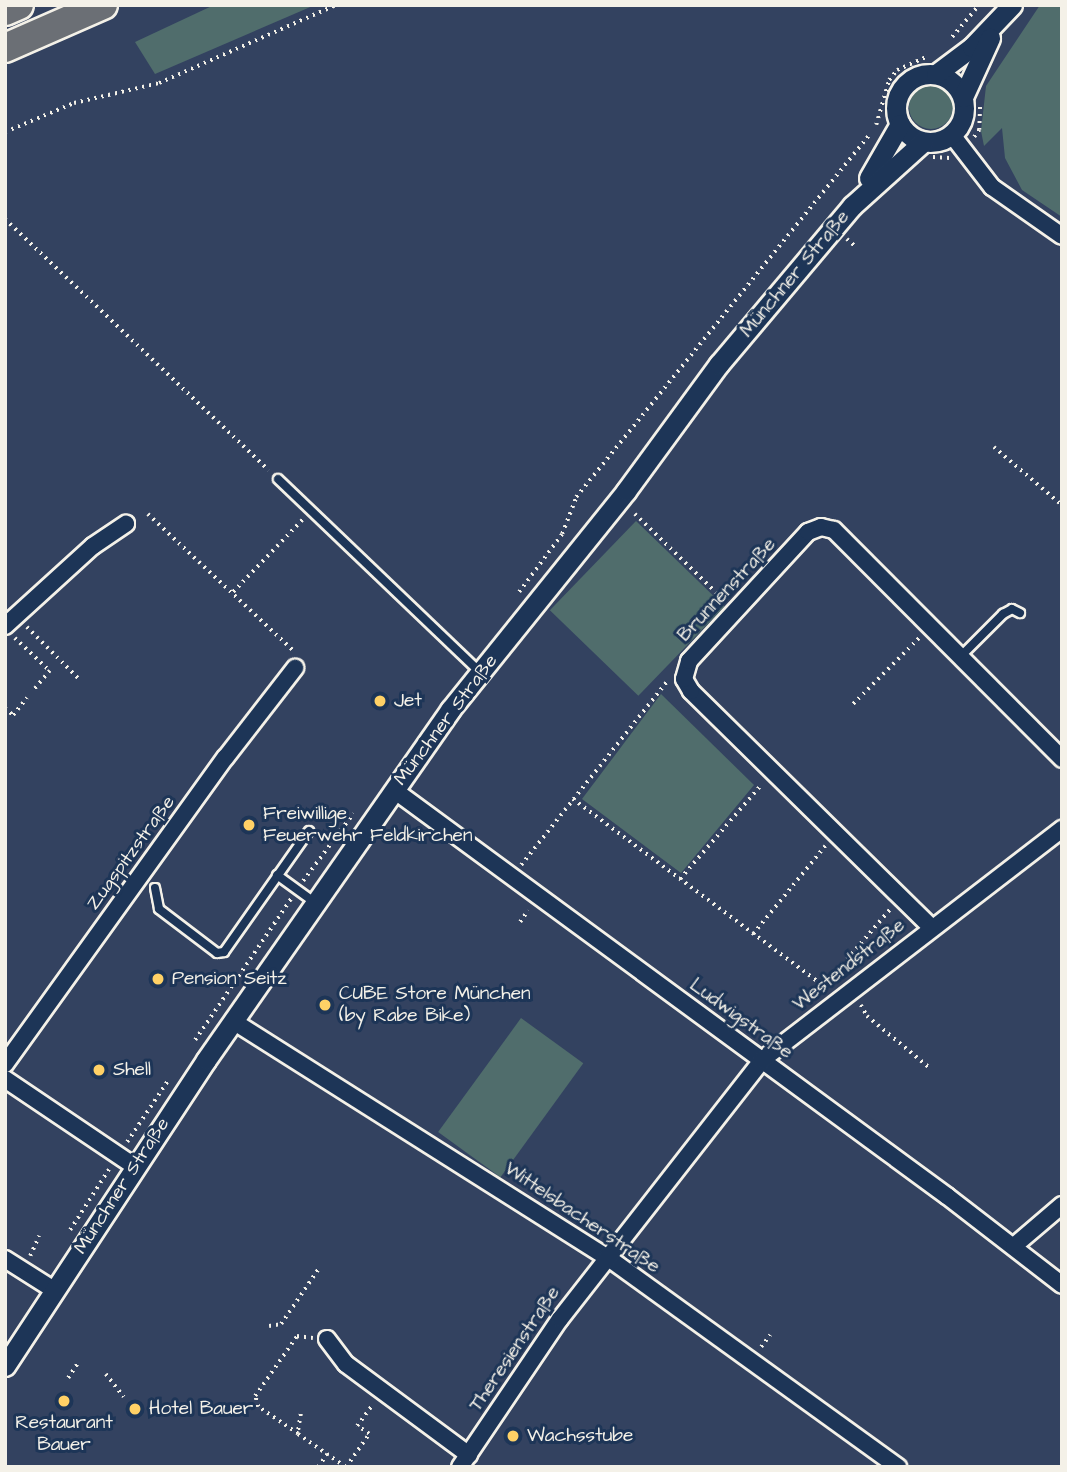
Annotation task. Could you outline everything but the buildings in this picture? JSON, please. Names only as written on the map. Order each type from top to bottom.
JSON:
[{"type":"highway","points":[[5,11],[19,5]]},
{"type":"highway","points":[[5,48],[103,5]]},
{"type":"street","name":"Münchner Straße","points":[[852,206],[900,124],[896,102],[902,88],[914,78],[936,74],[998,22],[1012,5]]},
{"type":"street","name":"Münchner Straße","points":[[5,1366],[134,1166],[233,1021],[480,672],[626,491],[719,364],[852,206],[923,142],[952,135],[963,118],[965,83],[998,22]]},
{"type":"street","points":[[936,74],[953,82],[963,97]]},
{"type":"street","points":[[900,124],[923,142]]},
{"type":"street","points":[[952,135],[992,187],[1062,236]]},
{"type":"street","points":[[9,623],[93,546],[125,524]]},
{"type":"street","name":"Brunnenstraße","points":[[684,679],[689,662],[808,532],[821,527],[834,530],[1062,759]]},
{"type":"street","name":"Zugspitzstraße","points":[[5,1064],[298,663]]},
{"type":"street","points":[[684,679],[691,691],[931,928]]},
{"type":"street","name":"Ludwigstraße","points":[[394,790],[1014,1246],[1062,1285]]},
{"type":"street","name":"Westendstraße","points":[[607,1257],[762,1060],[845,993],[1062,829]]},
{"type":"street","name":"Wittelsbacherstraße","points":[[233,1021],[607,1257],[898,1467]]},
{"type":"street","points":[[5,1079],[134,1166]]},
{"type":"street","points":[[1014,1246],[1062,1205]]},
{"type":"street","name":"Theresienstraße","points":[[465,1461],[559,1319],[607,1257]]},
{"type":"street","points":[[5,1259],[54,1290]]},
{"type":"street","points":[[327,1339],[346,1364],[465,1461]]},
{"type":"lane","points":[[278,479],[480,672]]},
{"type":"lane","points":[[960,657],[1003,614],[1012,609],[1020,613]]},
{"type":"lane","points":[[155,888],[159,909],[217,953],[224,952],[309,831]]},
{"type":"lane","points":[[277,876],[315,903]]},
{"type":"path","points":[[5,132],[74,103],[159,83],[336,5]]},
{"type":"path","points":[[948,41],[979,5]]},
{"type":"path","points":[[576,497],[875,127],[889,79],[908,63],[938,51]]},
{"type":"path","points":[[5,219],[278,479]]},
{"type":"path","points":[[791,232],[798,237]]},
{"type":"path","points":[[845,238],[855,246]]},
{"type":"path","points":[[994,447],[1062,505]]},
{"type":"path","points":[[233,592],[311,510]]},
{"type":"path","points":[[148,514],[233,592],[298,663]]},
{"type":"path","points":[[635,514],[736,612]]},
{"type":"path","points":[[9,623],[81,681]]},
{"type":"path","points":[[9,623],[50,671],[34,690]]},
{"type":"path","points":[[853,704],[930,627]]},
{"type":"path","points":[[511,878],[667,680],[684,679]]},
{"type":"path","points":[[5,708],[13,715],[27,698]]},
{"type":"path","points":[[680,879],[772,772]]},
{"type":"path","points":[[573,799],[824,986],[845,993],[867,1016],[931,1069]]},
{"type":"path","points":[[753,933],[835,833]]},
{"type":"path","points":[[824,986],[900,897]]},
{"type":"path","points":[[269,1326],[281,1324],[319,1268]]},
{"type":"path","points":[[327,1339],[297,1336],[255,1396],[258,1407],[346,1467],[369,1434],[357,1426],[382,1391]]},
{"type":"path","points":[[68,1378],[79,1361]]},
{"type":"path","points":[[106,1374],[124,1397]]},
{"type":"path","points":[[298,1434],[301,1414]]},
{"type":"path","points":[[318,1467],[327,1454]]},
{"type":"green space","points":[[214,5],[315,5],[155,74],[135,42]]},
{"type":"green space","points":[[1040,5],[1062,5],[1062,217],[1022,190],[1005,158],[1002,128],[984,146],[981,131],[986,86]]},
{"type":"green space","points":[[931,85],[946,92],[953,107],[946,122],[931,129],[916,122],[909,107],[916,92]]},
{"type":"green space","points":[[636,521],[724,606],[638,696],[550,610]]},
{"type":"green space","points":[[661,694],[754,785],[681,873],[582,799]]},
{"type":"green space","points":[[521,1018],[583,1063],[500,1177],[438,1132]]},
{"type":"place","name":"Jet","points":[[380,701]]},
{"type":"place","name":"Freiwillige Feuerwehr Feldkirchen","points":[[249,825]]},
{"type":"place","name":"Pension Seitz","points":[[158,979]]},
{"type":"place","name":"CUBE Store München (by Rabe Bike)","points":[[325,1005]]},
{"type":"place","name":"Shell","points":[[99,1070]]},
{"type":"place","name":"Restaurant Bauer","points":[[64,1401]]},
{"type":"place","name":"Hotel Bauer","points":[[135,1409]]},
{"type":"place","name":"Wachsstube","points":[[513,1436]]}]
